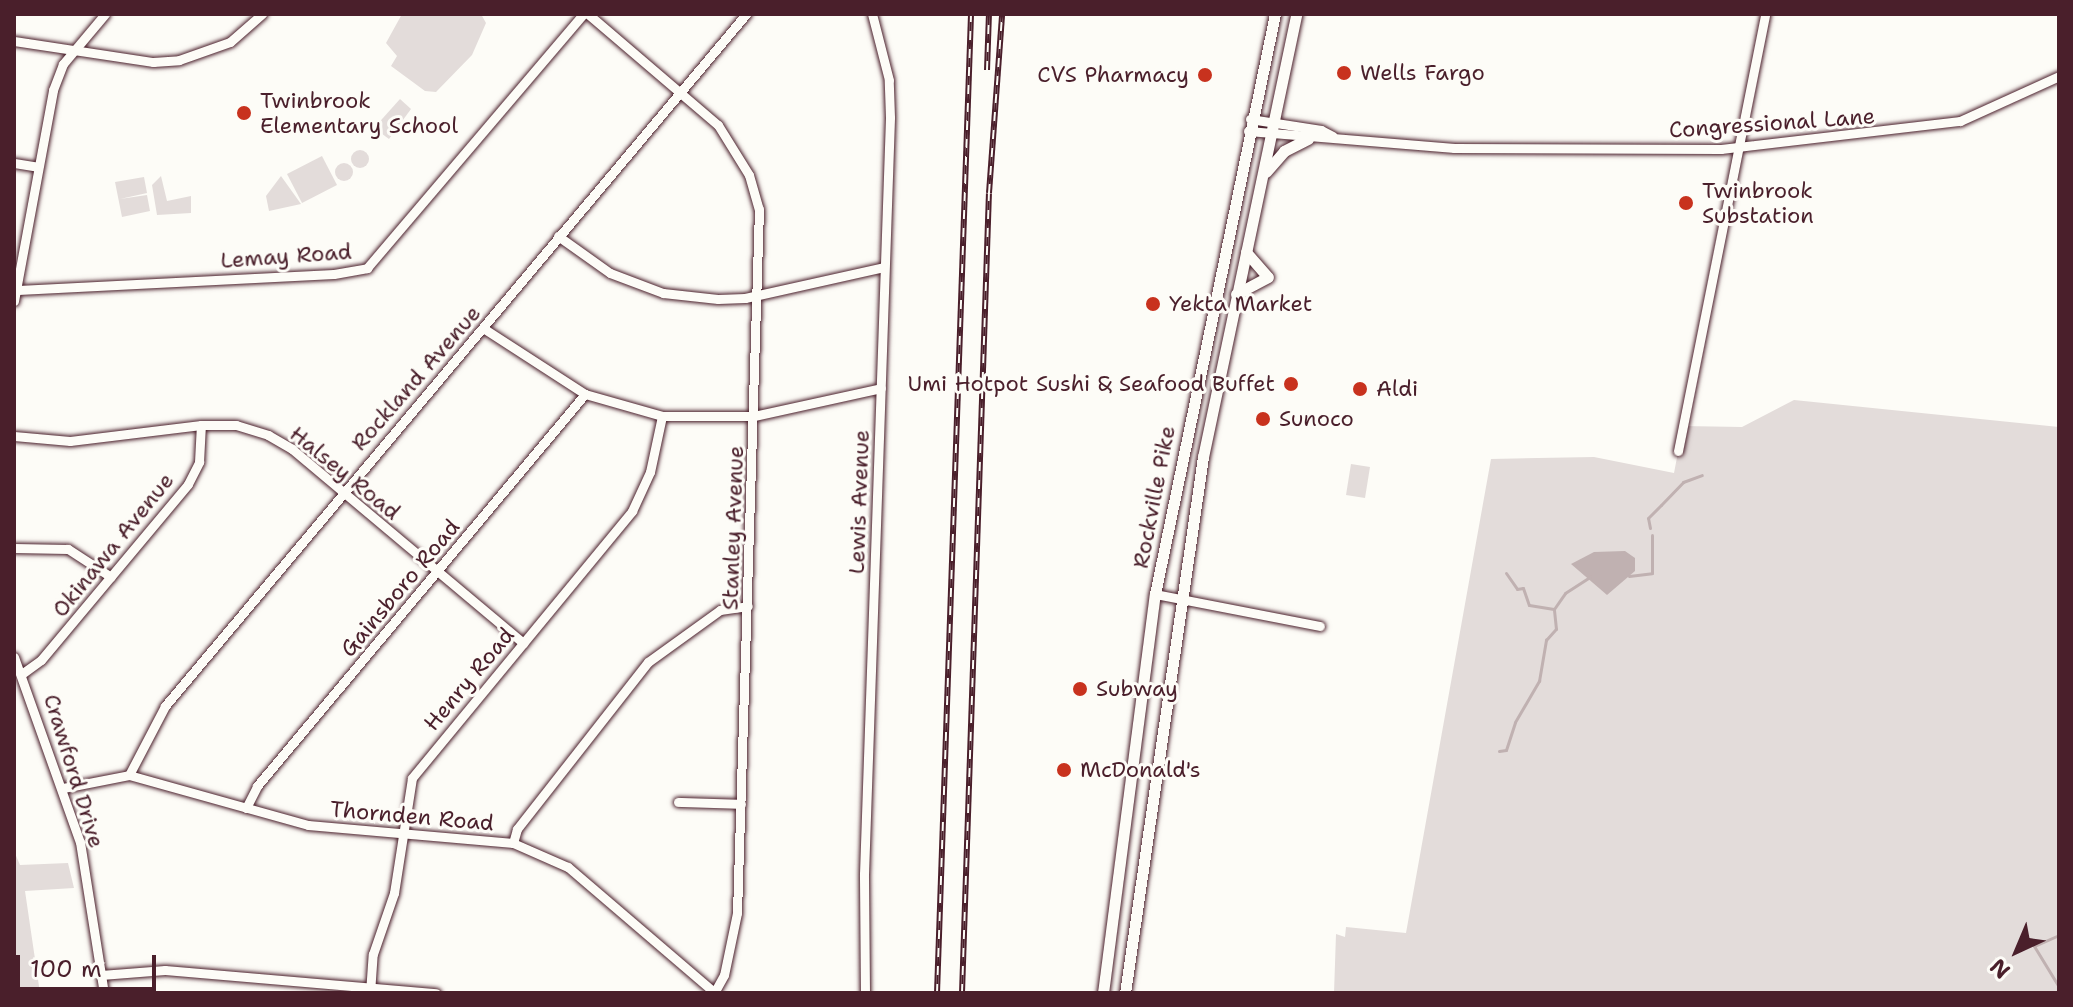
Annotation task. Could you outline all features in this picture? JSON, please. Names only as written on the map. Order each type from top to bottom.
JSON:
[{"type":"main road","name":"Rockville Pike","points":[[1103,993],[1155,594],[1249,125],[1275,14]]},
{"type":"main road","name":"Rockville Pike","points":[[1125,993],[1179,601],[1236,294],[1296,14]]},
{"type":"main road","points":[[1262,180],[1284,151],[1308,139]]},
{"type":"main road","points":[[1236,294],[1268,277],[1246,252]]},
{"type":"street","points":[[14,301],[53,90],[73,50],[105,14]]},
{"type":"street","points":[[14,41],[153,62],[179,60],[230,42],[262,14]]},
{"type":"street","name":"Stanley Avenue","points":[[586,14],[718,125],[749,175],[759,209],[759,295],[737,913],[724,975],[715,993]]},
{"type":"street","name":"Lemay Road","points":[[18,290],[367,268],[586,14]]},
{"type":"street","name":"Rockland Avenue","points":[[129,775],[165,706],[342,491],[483,328],[678,90],[746,14]]},
{"type":"street","name":"Lewis Avenue","points":[[865,993],[889,80],[872,14]]},
{"type":"street","points":[[1678,451],[1765,14]]},
{"type":"street","name":"Congressional Lane","points":[[1249,125],[1274,122],[1333,136],[1454,148],[1739,146],[1911,131],[1960,121],[2059,76]]},
{"type":"street","name":"Congressional Lane","points":[[1249,125],[1272,135],[1308,139],[1333,136]]},
{"type":"street","points":[[14,163],[38,167]]},
{"type":"street","points":[[558,236],[610,273],[663,293],[718,299],[759,295],[884,267]]},
{"type":"street","points":[[483,328],[585,394],[662,416],[754,416],[881,388]]},
{"type":"street","name":"Gainsboro Road","points":[[246,808],[257,786],[585,394]]},
{"type":"street","name":"Henry Road","points":[[370,990],[373,954],[394,893],[400,834],[412,778],[632,511],[650,472],[662,416]]},
{"type":"street","name":"Halsey Road","points":[[14,436],[70,441],[201,425],[236,425],[268,435],[342,491],[523,643]]},
{"type":"street","name":"Okinawa Avenue","points":[[23,673],[41,660],[188,484],[199,462],[201,425]]},
{"type":"street","points":[[14,548],[68,549],[111,577]]},
{"type":"street","points":[[1155,594],[1320,626]]},
{"type":"street","points":[[513,843],[517,829],[648,662],[720,610],[748,606]]},
{"type":"street","name":"Crawford Drive","points":[[14,657],[23,673],[80,842],[104,993]]},
{"type":"street","name":"Thornden Road","points":[[63,788],[129,775],[308,825],[513,843],[568,867],[715,993]]},
{"type":"street","points":[[678,802],[741,804]]},
{"type":"street","points":[[101,975],[165,970],[370,990],[436,993]]},
{"type":"shaded area","points":[[402,14],[481,14],[486,23],[472,55],[436,92],[425,91],[391,66],[397,56],[386,43]]},
{"type":"shaded area","points":[[400,99],[411,109],[389,139],[374,128]]},
{"type":"shaded area","points":[[360,150],[369,159],[360,168],[351,159]]},
{"type":"shaded area","points":[[322,156],[337,185],[302,203],[287,174]]},
{"type":"shaded area","points":[[344,163],[353,172],[344,181],[335,172]]},
{"type":"shaded area","points":[[161,176],[167,201],[191,196],[191,213],[157,215],[152,185]]},
{"type":"shaded area","points":[[281,176],[301,204],[269,211],[266,196]]},
{"type":"shaded area","points":[[144,177],[147,193],[120,199],[147,195],[150,211],[122,217],[115,182]]},
{"type":"shaded area","points":[[1794,400],[2059,427],[2059,993],[1334,993],[1336,934],[1345,937],[1346,927],[1406,933],[1491,459],[1594,457],[1674,473],[1683,426],[1742,427]]},
{"type":"shaded area","points":[[1351,464],[1370,467],[1365,498],[1346,495]]},
{"type":"shaded area","points":[[1625,551],[1635,558],[1635,571],[1607,595],[1571,564],[1594,552]]},
{"type":"shaded area","points":[[14,851],[20,865],[68,863],[74,888],[25,891],[40,993],[14,993]]},
{"type":"waterway","points":[[1650,528],[1648,518],[1683,482],[1702,475]]},
{"type":"waterway","points":[[1629,576],[1652,573],[1652,535]]},
{"type":"waterway","points":[[1506,573],[1517,589],[1523,588],[1529,605],[1554,609],[1565,593],[1590,577]]},
{"type":"waterway","points":[[1499,751],[1506,750],[1515,722],[1539,681],[1546,640],[1556,629],[1554,610]]},
{"type":"waterway","points":[[2059,935],[2034,946],[2059,987]]},
{"type":"railway","points":[[937,993],[971,14]]},
{"type":"railway","points":[[987,70],[989,14]]},
{"type":"railway","points":[[962,993],[989,193],[1002,14]]},
{"type":"place","name":"Wells Fargo","points":[[1344,73]]},
{"type":"place","name":"CVS Pharmacy","points":[[1205,75]]},
{"type":"place","name":"Twinbrook Elementary School","points":[[244,113]]},
{"type":"place","name":"Twinbrook Substation","points":[[1686,203]]},
{"type":"place","name":"Yekta Market","points":[[1153,304]]},
{"type":"place","name":"Umi Hotpot Sushi & Seafood Buffet","points":[[1291,384]]},
{"type":"place","name":"Aldi","points":[[1360,389]]},
{"type":"place","name":"Sunoco","points":[[1263,419]]},
{"type":"place","name":"Subway","points":[[1080,689]]},
{"type":"place","name":"McDonald's","points":[[1064,770]]}]
